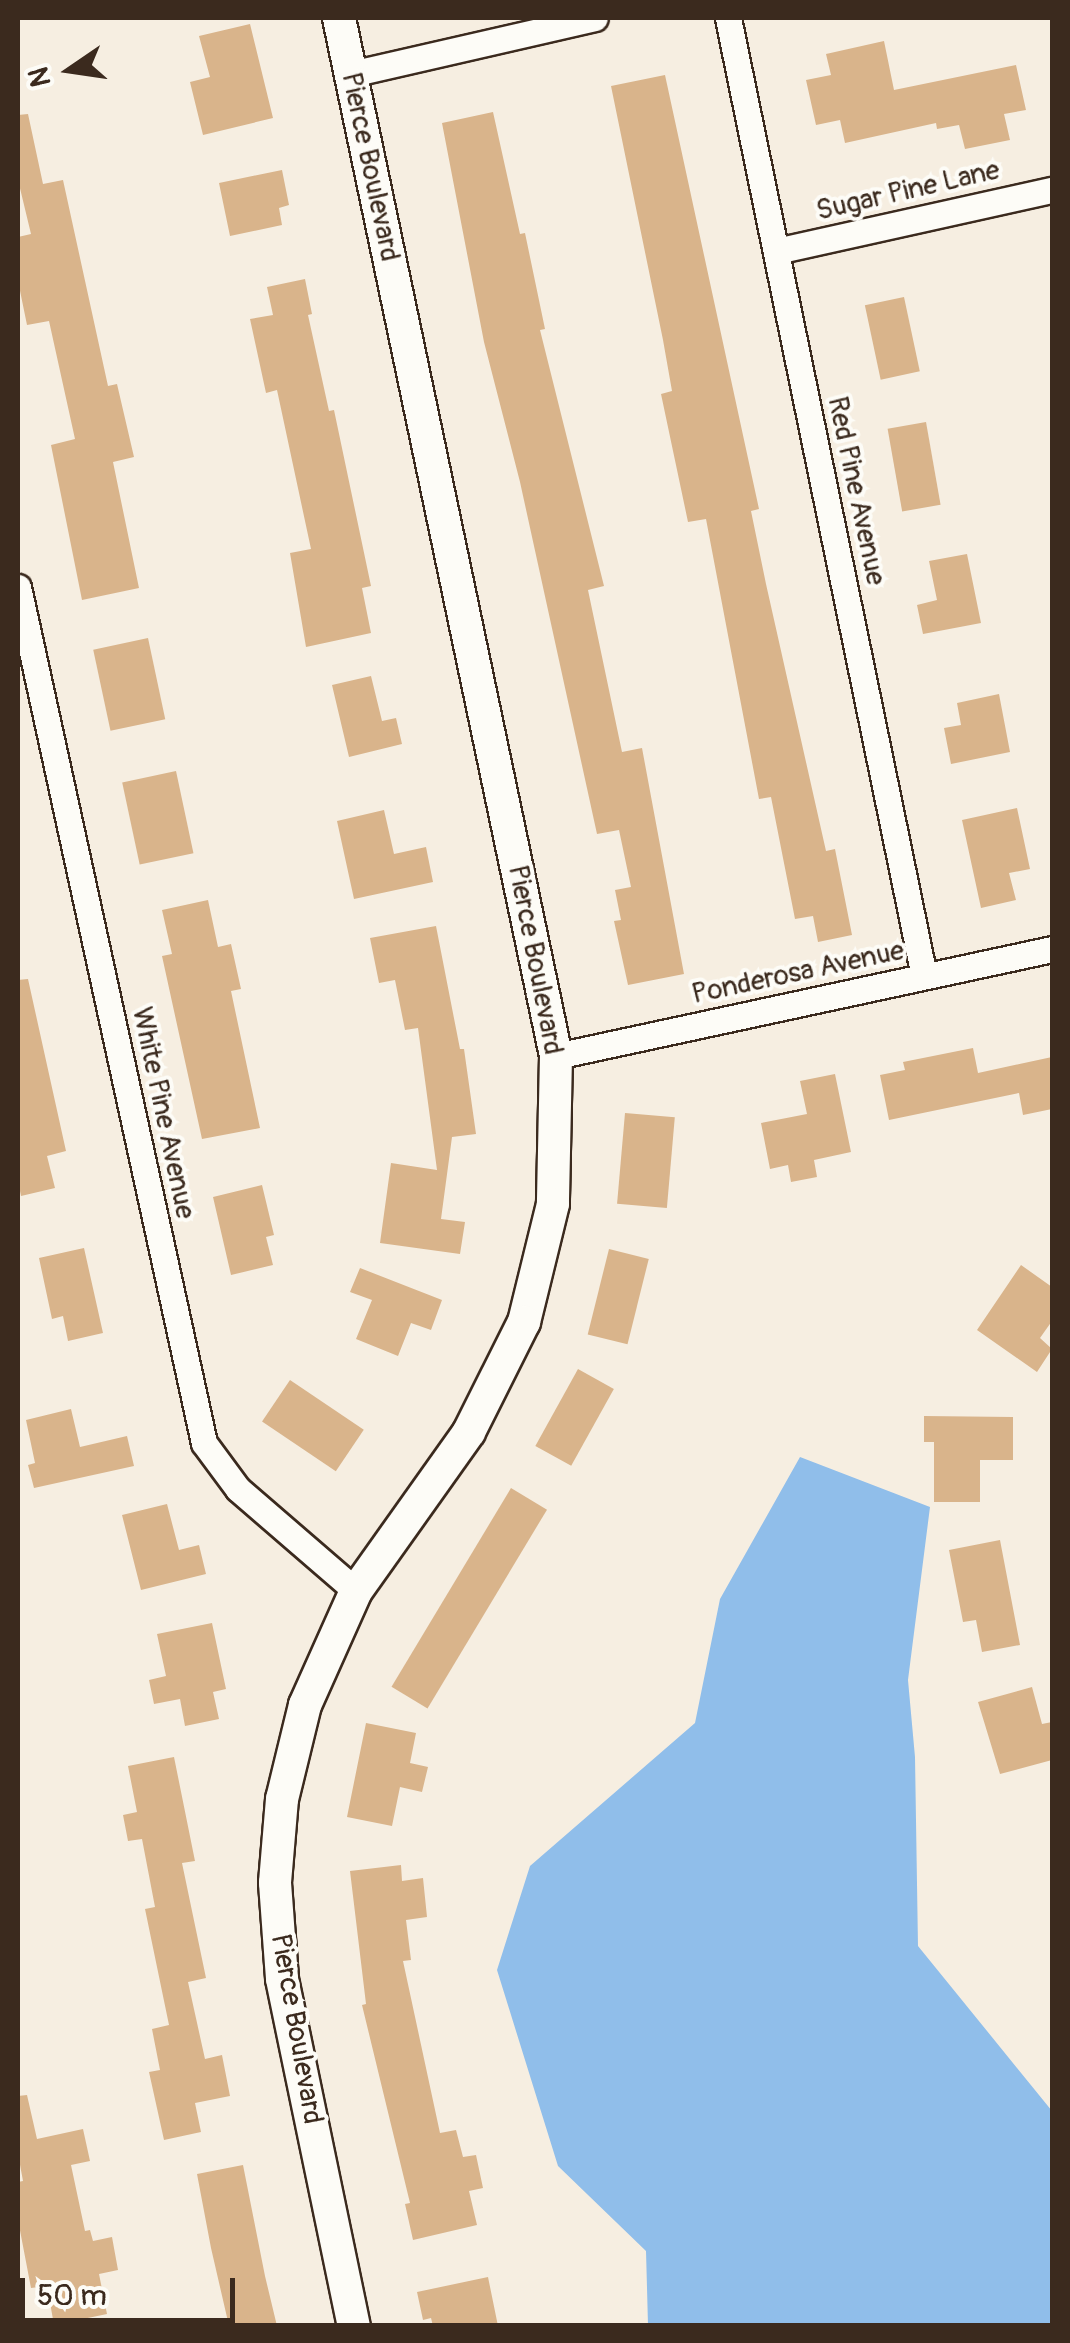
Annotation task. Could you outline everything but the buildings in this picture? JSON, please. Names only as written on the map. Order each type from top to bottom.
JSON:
[{"type":"street","name":"Pierce Boulevard","points":[[339,18],[556,1056],[553,1204],[524,1322],[469,1432],[356,1591],[306,1705],[282,1799],[275,1883],[282,1978],[354,2326]]},
{"type":"street","points":[[351,74],[595,18]]},
{"type":"street","name":"Red Pine Avenue","points":[[728,18],[924,976]]},
{"type":"street","name":"Sugar Pine Lane","points":[[776,252],[1052,190]]},
{"type":"street","name":"White Pine Avenue","points":[[18,587],[204,1443],[238,1490],[356,1591]]},
{"type":"street","name":"Ponderosa Avenue","points":[[556,1056],[1052,949]]},
{"type":"water","points":[[800,1457],[930,1507],[908,1680],[915,1757],[918,1946],[1052,2111],[1050,2325],[648,2325],[646,2251],[558,2166],[497,1970],[530,1866],[695,1723],[720,1599]]}]
